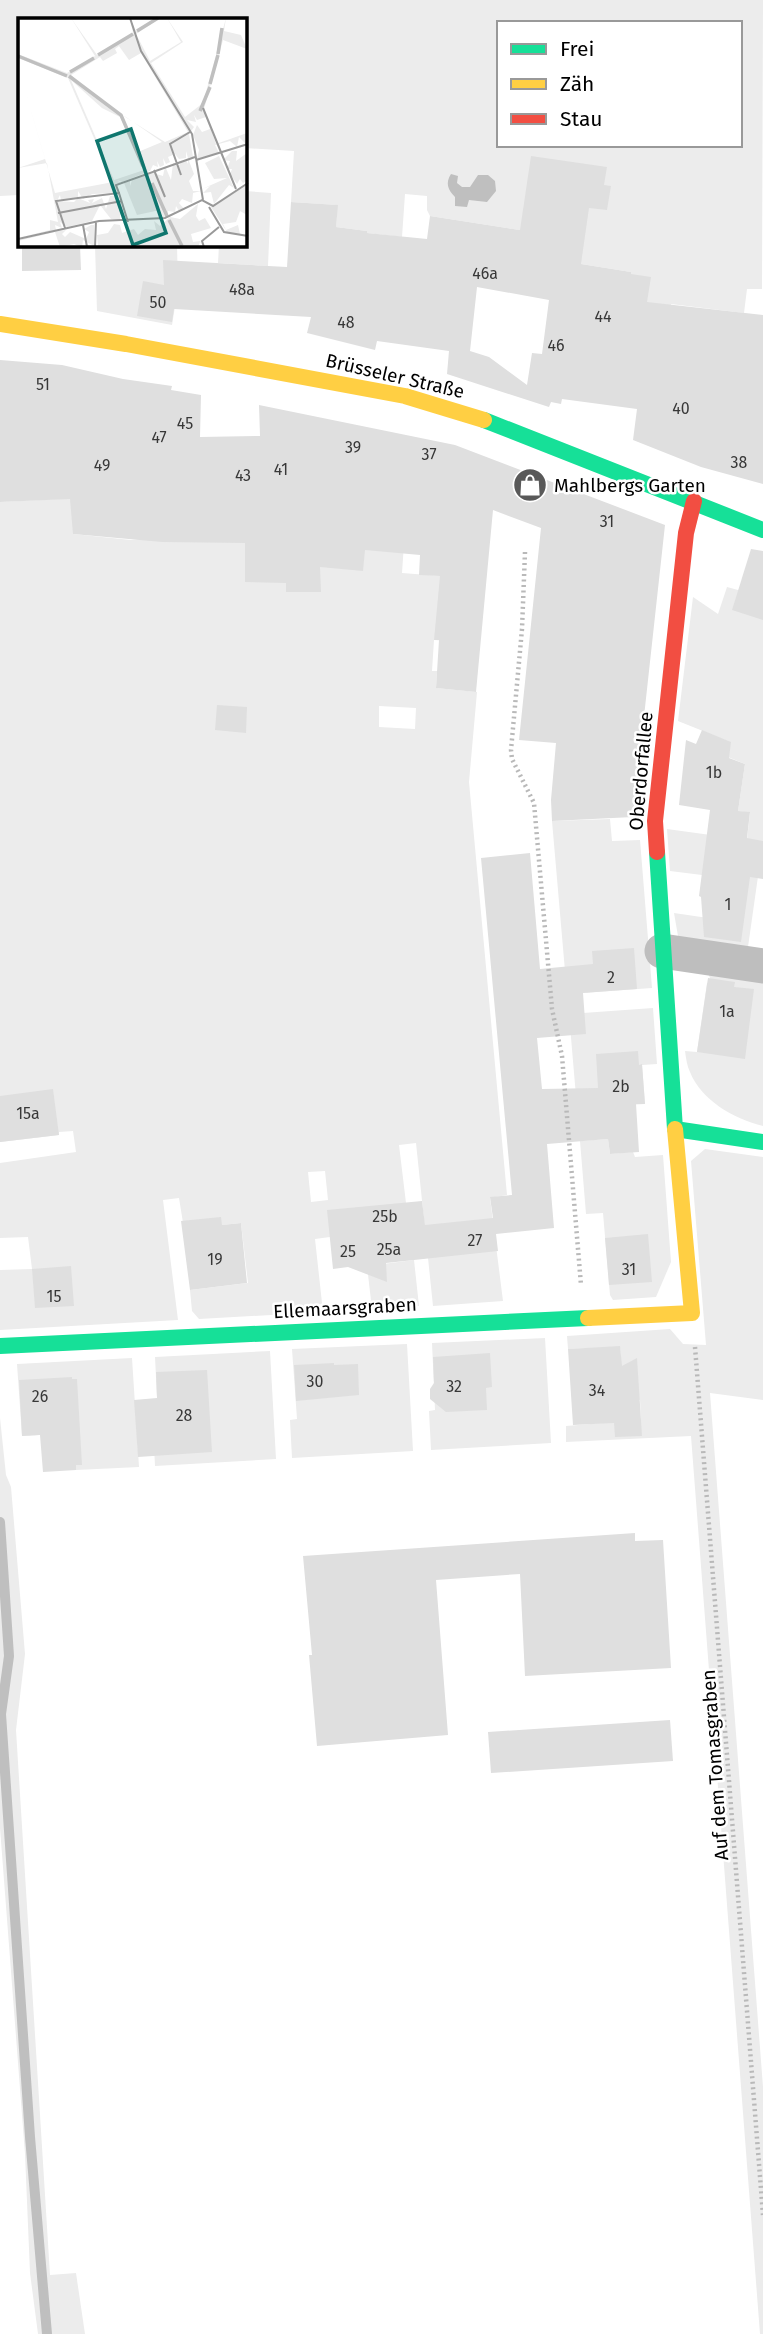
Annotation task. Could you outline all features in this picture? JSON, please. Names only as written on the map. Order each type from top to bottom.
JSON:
[{"type":"street","name":"Brüsseler Straße","points":[[0,324],[139,346],[405,396],[486,420],[763,530]]},
{"type":"street","name":"Oberdorfallee","points":[[692,1313],[675,1129],[655,821],[686,533],[694,501]]},
{"type":"street","points":[[662,951],[763,966]]},
{"type":"street","points":[[675,1129],[763,1142]]},
{"type":"street","name":"Ellemaarsgraben","points":[[0,1346],[692,1313]]},
{"type":"path","points":[[525,552],[512,759],[534,803],[552,1009],[562,1056],[583,1318]]},
{"type":"path","name":"Auf dem Tomasgraben","points":[[692,1313],[763,2215]]},
{"type":"shaded area","points":[[0,0],[763,0],[762,289],[747,289],[744,313],[671,304],[670,314],[628,296],[631,272],[581,264],[520,230],[430,216],[427,196],[405,194],[402,237],[336,227],[337,205],[291,202],[294,151],[247,148],[247,18],[18,18],[18,195],[0,196]]},
{"type":"shaded area","points":[[451,174],[458,176],[457,183],[462,187],[470,187],[478,175],[488,175],[495,181],[496,191],[487,202],[469,200],[467,207],[455,206],[455,197],[448,186]]},
{"type":"shaded area","points":[[247,191],[271,193],[268,266],[218,263],[219,247],[247,247]]},
{"type":"shaded area","points":[[95,247],[177,247],[178,288],[172,325],[97,311]]},
{"type":"shaded area","points":[[80,498],[73,534],[131,540],[288,528],[290,592],[307,592],[307,516],[405,529],[402,573],[454,577],[451,641],[434,640],[432,671],[437,671],[436,688],[477,692],[469,782],[507,1195],[490,1198],[503,1301],[433,1306],[416,1143],[399,1145],[406,1203],[330,1237],[315,1239],[323,1312],[199,1319],[192,1311],[190,1290],[248,1283],[241,1223],[184,1229],[179,1198],[163,1200],[178,1320],[0,1330],[0,1270],[32,1269],[28,1237],[0,1238],[0,1163],[76,1152],[73,1131],[0,1142],[0,502]],"holes":[[[379,706],[416,708],[415,729],[379,727]],[[325,1171],[328,1200],[311,1202],[308,1172]]]},
{"type":"shaded area","points":[[763,578],[763,841],[747,954],[678,936],[674,913],[708,918],[726,878],[670,871],[667,829],[747,840],[750,813],[738,811],[745,764],[723,755],[728,741],[678,721],[693,597],[718,614],[727,587],[738,590]]},
{"type":"shaded area","points":[[610,819],[612,841],[640,840],[652,988],[567,994],[552,821]]},
{"type":"shaded area","points":[[706,968],[763,976],[763,1126],[741,1119],[710,1100],[689,1070],[685,1051],[697,1052],[707,983],[712,983]]},
{"type":"shaded area","points":[[653,1008],[657,1064],[642,1065],[645,1104],[577,1108],[569,1014]]},
{"type":"shaded area","points":[[608,1139],[610,1154],[633,1152],[635,1157],[663,1155],[671,1262],[656,1297],[613,1300],[610,1295],[603,1213],[586,1214],[580,1141]]},
{"type":"shaded area","points":[[705,1149],[763,1157],[763,1400],[710,1393],[763,2087],[763,2334],[760,2334],[691,1436],[566,1442],[566,1426],[641,1420],[640,1400],[623,1401],[620,1347],[568,1349],[567,1336],[670,1329],[683,1344],[706,1345],[691,1161]]},
{"type":"shaded area","points":[[414,1260],[419,1306],[372,1309],[367,1266]]},
{"type":"shaded area","points":[[545,1338],[551,1443],[431,1450],[429,1411],[435,1410],[432,1343]]},
{"type":"shaded area","points":[[407,1344],[413,1451],[292,1458],[290,1420],[297,1419],[292,1349]]},
{"type":"shaded area","points":[[270,1351],[276,1459],[155,1466],[155,1357]]},
{"type":"shaded area","points":[[132,1358],[139,1467],[76,1470],[73,1433],[22,1436],[17,1364]]},
{"type":"shaded area","points":[[0,1418],[6,1475],[11,1487],[25,1654],[16,1730],[50,2275],[76,2273],[85,2334],[38,2334],[30,2273],[25,2154],[0,1828]]},
{"type":"building","points":[[531,156],[607,167],[604,185],[611,186],[607,210],[589,208],[581,264],[651,277],[647,302],[763,315],[763,484],[701,467],[633,440],[637,409],[562,399],[561,404],[551,402],[549,407],[447,374],[449,351],[377,341],[375,350],[307,333],[311,317],[174,309],[172,322],[137,316],[143,281],[164,285],[163,260],[287,267],[291,202],[338,205],[336,227],[367,233],[427,239],[430,216],[520,230]],"holes":[[[477,287],[549,300],[542,354],[532,353],[527,385],[489,357],[470,351]]]},
{"type":"building","points":[[22,247],[80,247],[81,270],[22,271]]},
{"type":"building","points":[[0,360],[62,365],[123,379],[172,386],[171,390],[201,395],[200,437],[260,436],[259,405],[455,445],[665,525],[633,817],[552,821],[556,743],[519,740],[541,528],[493,510],[476,692],[436,688],[439,640],[434,640],[440,576],[419,575],[420,555],[365,550],[363,571],[320,567],[321,592],[286,592],[286,583],[245,582],[245,543],[162,542],[73,534],[70,499],[0,502]]},
{"type":"building","points":[[751,549],[763,551],[763,620],[732,610]]},
{"type":"building","points":[[217,705],[247,707],[246,733],[215,730]]},
{"type":"building","points":[[702,730],[731,742],[729,758],[745,764],[738,811],[750,812],[747,838],[763,841],[763,879],[750,877],[741,942],[704,937],[699,896],[710,810],[679,805],[686,740],[696,744]]},
{"type":"building","points":[[530,853],[540,969],[593,964],[592,951],[634,948],[637,989],[583,993],[586,1034],[537,1038],[542,1089],[598,1088],[596,1054],[638,1051],[639,1065],[642,1064],[645,1104],[636,1104],[639,1152],[610,1154],[608,1139],[547,1144],[554,1228],[496,1234],[498,1251],[386,1263],[387,1282],[348,1267],[333,1269],[327,1210],[422,1201],[425,1225],[493,1218],[490,1197],[512,1195],[481,858]]},
{"type":"building","points":[[708,978],[735,982],[734,987],[754,989],[745,1059],[697,1052]]},
{"type":"building","points":[[53,1089],[59,1135],[0,1142],[0,1096]]},
{"type":"building","points":[[221,1217],[222,1225],[241,1223],[247,1283],[190,1290],[181,1221]]},
{"type":"building","points":[[648,1234],[652,1282],[609,1285],[605,1238]]},
{"type":"building","points":[[71,1266],[74,1306],[35,1308],[32,1269]]},
{"type":"building","points":[[620,1346],[622,1366],[637,1358],[642,1436],[615,1437],[614,1423],[573,1425],[568,1349]]},
{"type":"building","points":[[490,1353],[492,1387],[486,1388],[487,1410],[446,1412],[430,1399],[430,1389],[434,1383],[433,1357]]},
{"type":"building","points":[[358,1364],[359,1395],[296,1401],[294,1365]]},
{"type":"building","points":[[207,1370],[212,1452],[138,1457],[134,1400],[157,1398],[156,1372]]},
{"type":"building","points":[[77,1379],[82,1465],[76,1465],[76,1470],[43,1472],[40,1435],[22,1436],[19,1380]]},
{"type":"building","points":[[635,1533],[635,1541],[663,1540],[671,1668],[525,1676],[520,1574],[436,1580],[448,1735],[317,1746],[303,1556]]},
{"type":"building","points":[[670,1720],[673,1761],[491,1773],[488,1732]]},
{"type":"waterway","name":"Ellemaarsgraben","points":[[0,1522],[9,1656],[1,1714],[30,2137],[47,2334]]},
{"type":"traffic: fast","points":[[484,420],[763,530]]},
{"type":"traffic: fast","points":[[657,852],[675,1129],[763,1142]]},
{"type":"traffic: fast","points":[[0,1346],[588,1318]]},
{"type":"traffic: slow","points":[[0,324],[126,344],[405,396],[484,420]]},
{"type":"traffic: slow","points":[[588,1318],[692,1313],[675,1129]]},
{"type":"traffic: jam","points":[[657,852],[655,821],[686,533],[694,501]]},
{"type":"place","name":"Mahlbergs Garten","points":[[530,485]]}]
